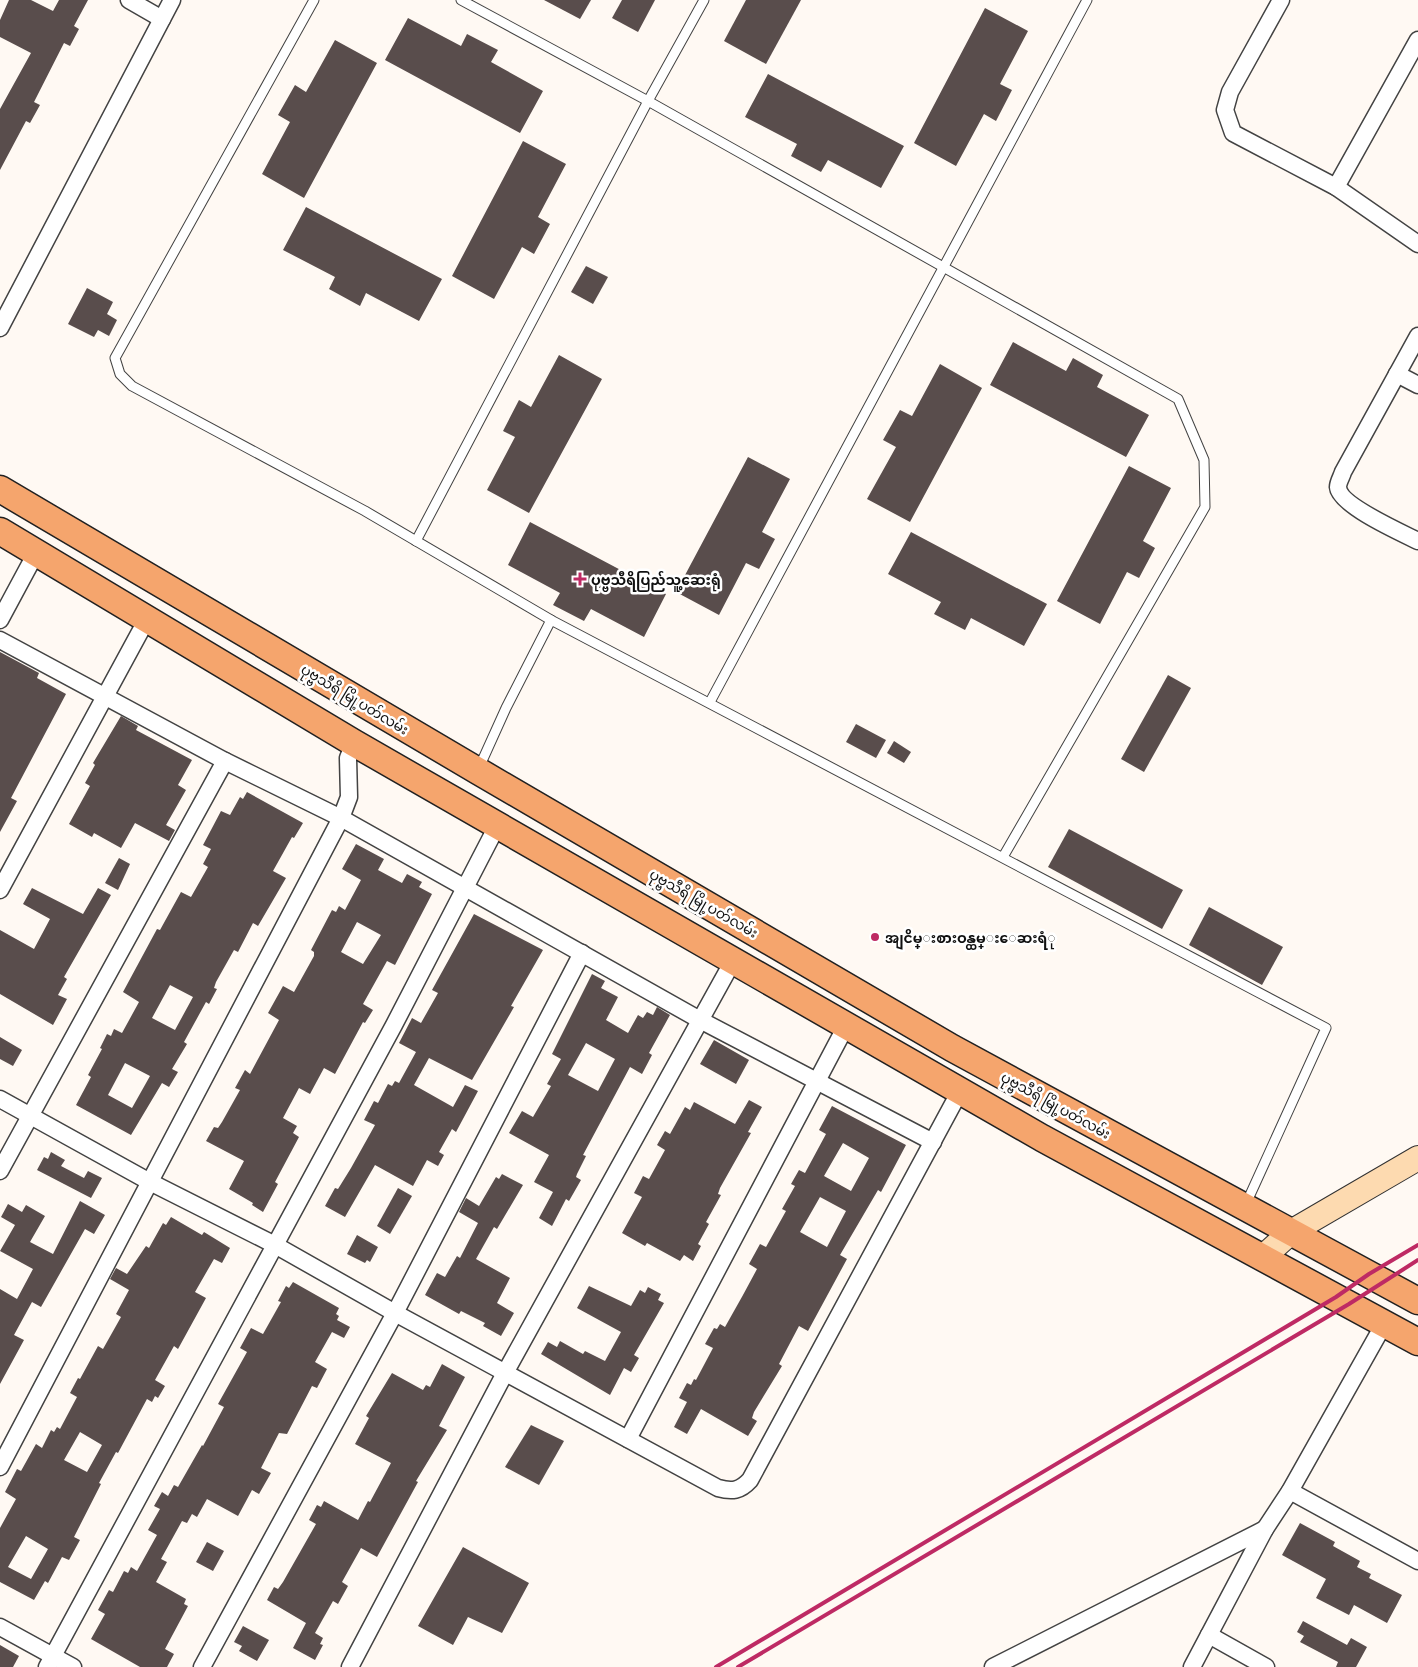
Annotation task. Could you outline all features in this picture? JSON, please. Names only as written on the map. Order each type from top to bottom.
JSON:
[{"type":"main road","name":"ပုဗ္ဗသီရိ မြို့ပတ်လမ်း","points":[[0,489],[952,1048],[1418,1301]]},
{"type":"main road","points":[[0,531],[354,743],[846,1026],[1262,1258],[1418,1342]]},
{"type":"main road","points":[[1262,1258],[1291,1232],[1418,1158]]},
{"type":"street","points":[[129,0],[162,19]]},
{"type":"street","points":[[0,328],[172,0]]},
{"type":"street","points":[[1281,0],[1230,92],[1225,110],[1233,133],[1336,187],[1418,244]]},
{"type":"street","points":[[1336,187],[1418,40]]},
{"type":"street","points":[[1418,336],[1343,472],[1338,486],[1341,496],[1354,506],[1418,542]]},
{"type":"street","points":[[1397,374],[1418,385]]},
{"type":"street","points":[[0,620],[36,553]]},
{"type":"street","points":[[0,890],[147,619]]},
{"type":"street","points":[[0,640],[225,761],[341,818],[700,1020],[933,1142]]},
{"type":"street","points":[[0,1467],[341,818],[349,797],[348,758],[354,743]]},
{"type":"street","points":[[0,1171],[225,761]]},
{"type":"street","points":[[50,1662],[394,1025],[497,826]]},
{"type":"street","points":[[202,1667],[395,1313],[582,953]]},
{"type":"street","points":[[350,1667],[505,1373],[733,961]]},
{"type":"street","points":[[628,1439],[846,1026]]},
{"type":"street","points":[[0,1099],[150,1182],[275,1245],[395,1313],[718,1488],[736,1490],[745,1486],[755,1472],[960,1091]]},
{"type":"street","points":[[1192,1667],[1265,1529],[1290,1491],[1384,1324]]},
{"type":"street","points":[[1290,1491],[1418,1561]]},
{"type":"street","points":[[993,1667],[1265,1529]]},
{"type":"street","points":[[0,1627],[50,1662],[73,1667]]},
{"type":"street","points":[[1209,1635],[1266,1667]]},
{"type":"lane","points":[[314,0],[115,358],[120,374],[132,386],[416,541],[551,620],[710,702],[1326,1028],[1245,1208]]},
{"type":"lane","points":[[461,0],[648,101],[1178,399],[1204,460],[1205,507],[1003,857]]},
{"type":"lane","points":[[416,541],[648,101],[704,0]]},
{"type":"lane","points":[[710,702],[945,268],[1087,0]]},
{"type":"lane","points":[[478,771],[506,708],[551,620]]},
{"type":"building","points":[[9,0],[31,0],[53,11],[59,0],[88,0],[74,26],[79,29],[70,46],[64,43],[34,102],[40,105],[30,123],[26,121],[0,170],[0,109],[31,53],[0,37],[0,20]]},
{"type":"building","points":[[544,0],[591,0],[580,19]]},
{"type":"building","points":[[622,0],[655,0],[638,32],[612,18]]},
{"type":"building","points":[[746,0],[801,0],[766,64],[724,41]]},
{"type":"building","points":[[985,8],[1028,31],[1000,84],[1012,90],[996,121],[984,114],[956,166],[914,143]]},
{"type":"building","points":[[408,18],[461,46],[467,34],[498,50],[491,62],[543,91],[520,133],[385,60]]},
{"type":"building","points":[[335,40],[377,63],[304,198],[262,174],[290,122],[278,115],[295,85],[306,92]]},
{"type":"building","points":[[768,74],[904,146],[881,188],[828,160],[821,172],[791,156],[797,144],[745,117]]},
{"type":"building","points":[[523,141],[566,164],[538,217],[550,224],[534,254],[522,247],[494,299],[452,276]]},
{"type":"building","points":[[306,207],[442,279],[419,321],[366,293],[360,306],[329,289],[335,277],[283,250]]},
{"type":"building","points":[[586,266],[608,277],[593,304],[571,292]]},
{"type":"building","points":[[87,288],[113,302],[107,314],[117,320],[109,336],[98,330],[94,337],[68,324]]},
{"type":"building","points":[[1013,342],[1066,371],[1073,358],[1103,375],[1097,387],[1149,415],[1126,457],[990,385]]},
{"type":"building","points":[[559,355],[602,379],[529,513],[487,490],[515,437],[503,431],[519,400],[531,407]]},
{"type":"building","points":[[940,364],[982,388],[910,522],[867,499],[896,447],[883,440],[900,410],[912,416]]},
{"type":"building","points":[[748,457],[790,479],[762,532],[775,539],[759,569],[746,563],[719,615],[676,592]]},
{"type":"building","points":[[1129,466],[1171,488],[1143,541],[1155,548],[1139,578],[1127,572],[1100,624],[1057,601]]},
{"type":"building","points":[[530,522],[666,594],[644,637],[591,609],[584,621],[553,605],[560,593],[508,565]]},
{"type":"building","points":[[911,532],[1047,604],[1024,646],[971,618],[965,630],[934,614],[941,602],[888,574]]},
{"type":"building","points":[[0,652],[39,673],[37,678],[66,694],[11,798],[17,801],[0,832]]},
{"type":"building","points":[[1168,675],[1191,688],[1144,772],[1121,759]]},
{"type":"building","points":[[121,716],[138,726],[136,730],[192,760],[178,785],[186,790],[166,825],[175,830],[169,841],[135,823],[121,848],[94,833],[92,837],[69,824],[90,786],[85,783],[95,765],[93,763]]},
{"type":"building","points":[[856,724],[886,740],[876,758],[846,742]]},
{"type":"building","points":[[894,741],[911,752],[904,763],[887,753]]},
{"type":"building","points":[[247,792],[303,823],[294,838],[292,837],[273,871],[286,878],[258,926],[253,923],[238,952],[234,950],[216,982],[214,988],[217,989],[209,1004],[206,1002],[184,1042],[187,1044],[172,1069],[178,1072],[169,1087],[162,1083],[131,1135],[76,1105],[91,1077],[88,1075],[102,1049],[100,1048],[107,1034],[111,1036],[114,1029],[122,1033],[139,1002],[123,992],[157,929],[160,930],[181,892],[191,897],[208,867],[203,864],[211,849],[203,845],[221,811],[230,815],[240,797],[243,799]],"holes":[[[170,985],[193,997],[175,1030],[152,1018]],[[125,1063],[150,1076],[132,1108],[108,1095]]]},
{"type":"building","points":[[1069,829],[1183,890],[1162,929],[1048,867]]},
{"type":"building","points":[[356,844],[384,859],[378,870],[402,883],[407,874],[422,882],[419,887],[432,894],[395,965],[387,961],[363,1004],[373,1010],[365,1023],[363,1022],[335,1074],[324,1068],[310,1094],[299,1088],[283,1118],[297,1126],[293,1133],[299,1137],[275,1182],[278,1184],[263,1212],[252,1205],[253,1203],[229,1189],[244,1161],[206,1141],[214,1127],[218,1128],[222,1122],[240,1090],[235,1088],[245,1070],[250,1074],[279,1020],[268,1013],[283,986],[294,992],[314,956],[314,952],[311,950],[332,910],[336,912],[339,906],[345,910],[361,880],[342,869]],"holes":[[[357,922],[381,935],[363,964],[341,952]]]},
{"type":"building","points":[[119,858],[130,864],[118,890],[105,883]]},
{"type":"building","points":[[32,888],[83,914],[98,888],[111,895],[64,977],[67,979],[58,995],[67,999],[53,1025],[0,994],[0,930],[34,949],[50,919],[23,904]]},
{"type":"building","points":[[1209,907],[1283,947],[1262,985],[1189,945]]},
{"type":"building","points":[[474,914],[543,950],[511,1006],[514,1007],[472,1080],[429,1058],[414,1085],[453,1107],[465,1085],[478,1091],[456,1132],[452,1129],[439,1152],[444,1155],[438,1166],[427,1160],[413,1186],[375,1165],[345,1217],[325,1206],[335,1188],[338,1189],[351,1168],[375,1125],[364,1120],[374,1101],[378,1103],[388,1084],[392,1086],[395,1081],[399,1083],[416,1052],[399,1043],[412,1018],[421,1023],[438,993],[432,990]]},
{"type":"building","points":[[592,974],[605,981],[601,988],[618,997],[606,1020],[628,1033],[638,1015],[643,1018],[647,1012],[653,1015],[657,1007],[670,1015],[649,1053],[652,1055],[642,1074],[630,1067],[583,1155],[586,1156],[576,1177],[581,1180],[569,1201],[566,1199],[552,1226],[539,1218],[553,1192],[534,1182],[549,1155],[509,1133],[522,1111],[533,1117],[551,1086],[547,1084],[561,1059],[552,1054]],"holes":[[[586,1043],[615,1059],[598,1091],[568,1075]]]},
{"type":"building","points":[[0,1037],[22,1050],[13,1066],[0,1059]]},
{"type":"building","points":[[714,1040],[749,1060],[736,1084],[700,1064]]},
{"type":"building","points":[[749,1100],[762,1107],[748,1132],[751,1133],[720,1188],[718,1194],[721,1195],[706,1222],[709,1224],[698,1244],[701,1246],[693,1261],[684,1255],[680,1261],[647,1243],[645,1246],[622,1233],[642,1197],[634,1193],[643,1176],[649,1179],[665,1150],[657,1145],[665,1131],[670,1134],[685,1107],[690,1110],[694,1102],[735,1124]]},
{"type":"building","points":[[832,1106],[906,1145],[881,1192],[878,1190],[840,1255],[847,1259],[808,1331],[799,1326],[779,1364],[782,1366],[754,1412],[752,1418],[757,1421],[748,1436],[701,1409],[687,1434],[674,1427],[687,1402],[679,1398],[687,1383],[691,1385],[694,1379],[696,1380],[713,1348],[705,1344],[714,1328],[717,1329],[720,1324],[725,1327],[757,1269],[749,1264],[760,1244],[766,1247],[786,1211],[782,1209],[795,1186],[791,1184],[799,1170],[805,1173],[826,1134],[819,1130]],"holes":[[[843,1143],[869,1158],[851,1191],[824,1176]],[[820,1197],[846,1211],[827,1247],[800,1232]]]},
{"type":"building","points":[[51,1152],[65,1160],[61,1166],[84,1178],[88,1171],[102,1178],[91,1198],[37,1170],[44,1157],[48,1159]]},
{"type":"building","points":[[502,1174],[523,1185],[497,1229],[494,1227],[476,1259],[510,1278],[497,1303],[514,1313],[501,1336],[483,1326],[485,1323],[461,1311],[459,1314],[425,1295],[437,1273],[445,1277],[457,1256],[460,1258],[478,1223],[459,1212],[466,1198],[479,1206],[496,1177],[499,1179]]},
{"type":"building","points":[[398,1188],[412,1196],[390,1234],[377,1226]]},
{"type":"building","points":[[80,1201],[105,1215],[94,1234],[85,1229],[41,1307],[32,1302],[14,1335],[24,1340],[0,1384],[0,1289],[17,1299],[33,1269],[0,1251],[15,1225],[1,1217],[8,1204],[22,1212],[26,1205],[45,1216],[30,1242],[53,1254]]},
{"type":"building","points":[[171,1217],[202,1235],[204,1232],[230,1248],[222,1263],[214,1259],[195,1292],[206,1298],[178,1349],[174,1346],[155,1380],[165,1386],[158,1398],[155,1396],[152,1402],[147,1399],[118,1453],[116,1452],[99,1483],[101,1484],[74,1537],[80,1540],[69,1560],[62,1557],[48,1583],[45,1581],[34,1600],[0,1582],[0,1528],[16,1499],[5,1492],[17,1469],[21,1471],[36,1444],[42,1448],[51,1430],[54,1432],[57,1427],[60,1429],[77,1397],[70,1393],[78,1378],[80,1379],[98,1346],[103,1349],[121,1317],[116,1314],[129,1290],[110,1279],[116,1268],[127,1274],[146,1246],[149,1248],[163,1223],[166,1225]],"holes":[[[80,1432],[102,1445],[87,1472],[64,1460]],[[26,1536],[48,1549],[31,1579],[8,1567]]]},
{"type":"building","points":[[357,1235],[378,1247],[370,1262],[367,1260],[365,1263],[347,1254]]},
{"type":"building","points":[[293,1282],[339,1308],[336,1314],[339,1316],[337,1320],[350,1327],[344,1338],[332,1332],[315,1362],[327,1369],[317,1388],[312,1386],[287,1434],[279,1433],[261,1468],[271,1473],[259,1494],[252,1490],[238,1516],[207,1499],[197,1517],[192,1514],[187,1523],[182,1521],[161,1559],[167,1562],[156,1582],[186,1599],[184,1604],[188,1606],[165,1649],[174,1654],[167,1667],[140,1667],[91,1639],[105,1614],[98,1610],[109,1590],[113,1592],[124,1571],[128,1573],[131,1567],[137,1571],[157,1535],[148,1530],[160,1509],[154,1506],[162,1492],[168,1496],[174,1485],[178,1487],[203,1446],[224,1407],[218,1404],[247,1352],[240,1348],[251,1328],[263,1334],[281,1302],[278,1301],[286,1286],[289,1288]]},
{"type":"building","points":[[589,1286],[631,1306],[640,1290],[645,1293],[648,1287],[661,1294],[658,1300],[664,1303],[634,1355],[639,1358],[631,1372],[624,1368],[610,1395],[541,1354],[548,1342],[557,1347],[560,1341],[583,1354],[585,1351],[605,1361],[621,1332],[577,1308]]},
{"type":"building","points":[[442,1364],[465,1377],[439,1426],[447,1430],[416,1481],[418,1482],[377,1557],[361,1548],[342,1582],[348,1586],[338,1604],[333,1601],[315,1633],[323,1638],[320,1644],[323,1645],[315,1660],[293,1648],[306,1623],[267,1600],[274,1587],[278,1589],[283,1582],[316,1524],[309,1520],[317,1505],[321,1507],[324,1501],[358,1520],[368,1501],[370,1502],[391,1463],[355,1444],[369,1418],[366,1416],[392,1373],[423,1390],[426,1385],[430,1387]]},
{"type":"building","points":[[531,1425],[564,1441],[539,1485],[505,1467]]},
{"type":"building","points":[[1300,1523],[1335,1542],[1333,1546],[1360,1561],[1357,1567],[1371,1574],[1369,1578],[1402,1595],[1387,1623],[1354,1605],[1349,1615],[1316,1598],[1326,1579],[1282,1555]]},
{"type":"building","points":[[207,1542],[224,1551],[213,1571],[196,1562]]},
{"type":"building","points":[[463,1547],[529,1583],[502,1633],[468,1617],[453,1645],[418,1626]]},
{"type":"building","points":[[1303,1621],[1347,1645],[1351,1638],[1367,1647],[1356,1667],[1336,1667],[1338,1662],[1300,1642],[1304,1636],[1297,1632]]},
{"type":"building","points":[[243,1626],[269,1640],[257,1661],[239,1651],[242,1646],[234,1642]]},
{"type":"building","points":[[0,1645],[19,1656],[13,1667],[0,1667]]},
{"type":"railway","points":[[716,1667],[1336,1297],[1369,1274],[1418,1245]]},
{"type":"railway","points":[[738,1667],[1349,1304],[1418,1260]]},
{"type":"place","name":"ပုဗ္ဗသီရိပြည်သူ့ဆေးရုံ","points":[[580,579]]},
{"type":"place","name":"အျငိမ္းစားဝန္ထမ္းေဆးရံု","points":[[875,937]]}]
